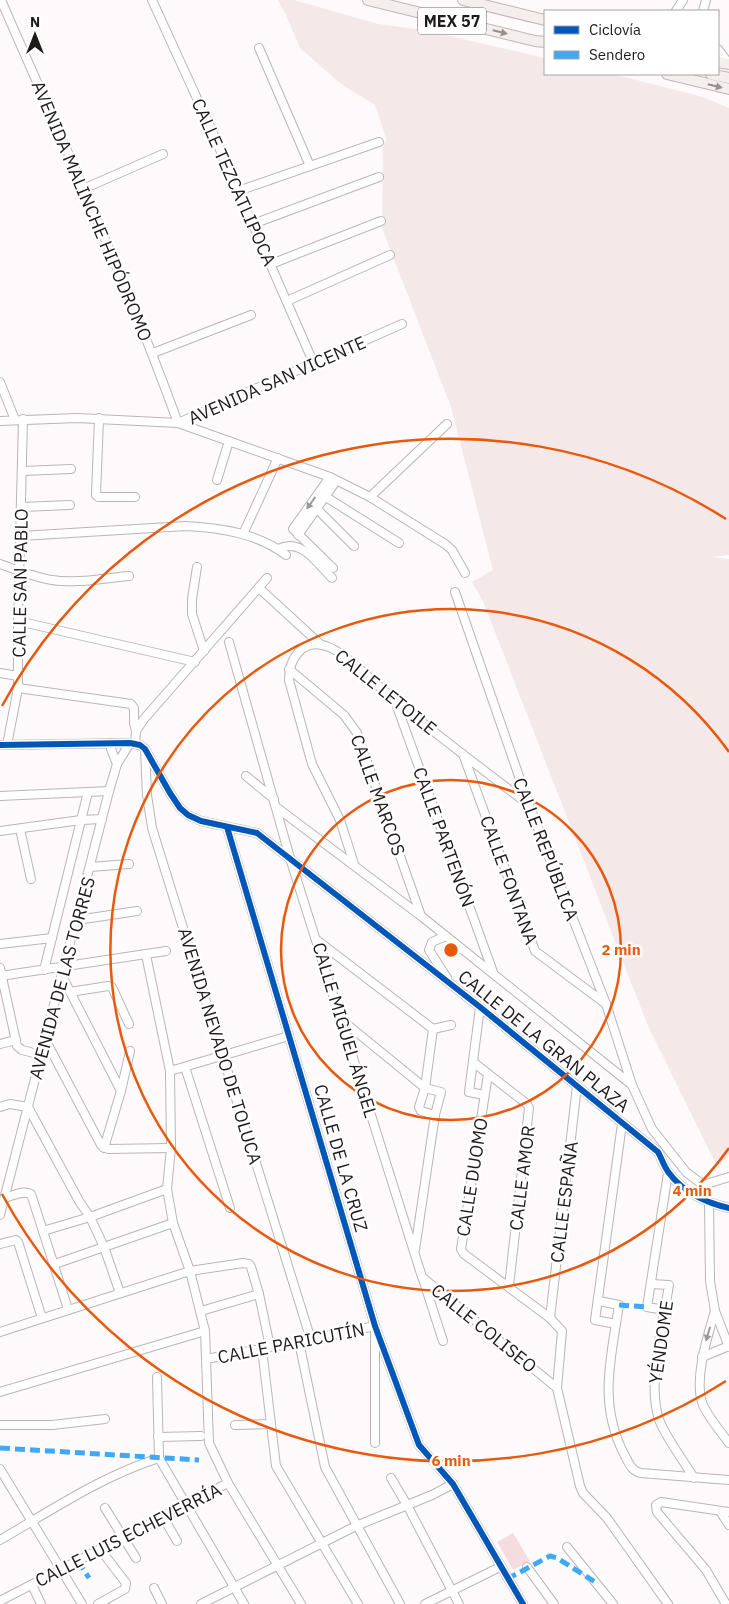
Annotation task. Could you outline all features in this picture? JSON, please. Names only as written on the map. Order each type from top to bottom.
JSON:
[{"type":"main road","name":"MEX 57","points":[[368,0],[542,42]]},
{"type":"main road","name":"MEX 57","points":[[463,0],[544,20]]},
{"type":"main road","points":[[671,75],[729,89]]},
{"type":"main road","points":[[716,75],[729,78]]},
{"type":"street","name":"AVENIDA MALINCHE HIPÓDROMO","points":[[1,0],[153,353],[178,423]]},
{"type":"street","name":"CALLE TEZCATLIPOCA","points":[[152,0],[314,364]]},
{"type":"street","points":[[259,48],[310,166]]},
{"type":"street","points":[[719,50],[729,64]]},
{"type":"street","points":[[238,191],[379,142]]},
{"type":"street","points":[[83,189],[163,154]]},
{"type":"street","points":[[253,224],[379,177]]},
{"type":"street","points":[[271,264],[381,221]]},
{"type":"street","points":[[287,301],[390,255]]},
{"type":"street","points":[[153,353],[251,315]]},
{"type":"street","name":"AVENIDA SAN VICENTE","points":[[0,421],[99,418],[178,423],[402,324]]},
{"type":"street","points":[[0,382],[19,420]]},
{"type":"street","points":[[99,418],[96,495],[98,497],[135,497]]},
{"type":"street","name":"CALLE SAN PABLO","points":[[3,745],[18,688],[19,571],[22,507],[19,420]]},
{"type":"street","points":[[178,423],[333,479],[370,497],[445,544],[452,550],[465,573]]},
{"type":"street","points":[[370,497],[447,424]]},
{"type":"street","points":[[217,480],[229,441]]},
{"type":"street","points":[[243,534],[278,458]]},
{"type":"street","points":[[22,471],[71,470]]},
{"type":"street","points":[[295,532],[326,497],[333,479]]},
{"type":"street","points":[[295,532],[333,479]]},
{"type":"street","points":[[326,497],[400,542]]},
{"type":"street","points":[[22,507],[70,505]]},
{"type":"street","points":[[317,509],[354,546]]},
{"type":"street","points":[[21,536],[186,526],[212,528],[243,534],[278,549],[286,555]]},
{"type":"street","points":[[295,532],[333,568]]},
{"type":"street","points":[[278,549],[289,545],[301,548],[332,578]]},
{"type":"street","points":[[0,564],[51,580],[63,581],[129,576]]},
{"type":"street","points":[[197,567],[192,599],[192,614],[204,651]]},
{"type":"street","points":[[136,731],[144,719],[267,578]]},
{"type":"street","points":[[259,588],[320,644]]},
{"type":"street","name":"CALLE REPÚBLICA","points":[[455,592],[529,805],[606,1004],[632,1085],[652,1129],[686,1172],[703,1185]]},
{"type":"street","points":[[18,620],[195,662]]},
{"type":"street","name":"CALLE MIGUEL ÁNGEL","points":[[229,642],[290,858],[318,941],[415,1253]]},
{"type":"street","name":"CALLE LETOILE","points":[[289,669],[296,653],[311,645],[320,644],[336,650],[395,701],[529,805]]},
{"type":"street","points":[[289,669],[289,680],[312,764],[340,820],[354,864]]},
{"type":"street","name":"CALLE MARCOS","points":[[289,669],[344,715],[357,733],[421,916]]},
{"type":"street","points":[[0,673],[18,676]]},
{"type":"street","name":"AVENIDA DE LAS TORRES","points":[[0,1215],[109,791],[117,764],[137,745],[134,708],[131,704],[18,688]]},
{"type":"street","name":"CALLE PARTENÓN","points":[[395,701],[493,974]]},
{"type":"street","points":[[110,743],[117,764]]},
{"type":"street","points":[[3,745],[110,743],[137,745]]},
{"type":"street","name":"CALLE DE LA GRAN PLAZA","points":[[137,745],[188,816],[201,821],[257,833],[480,1007],[658,1152],[668,1173],[679,1184],[709,1203],[729,1208]]},
{"type":"street","name":"AVENIDA NEVADO DE TOLUCA","points":[[137,745],[152,828],[311,1340]]},
{"type":"street","name":"CALLE FONTANA","points":[[463,754],[535,951],[606,1004]]},
{"type":"street","name":"CALLE DE LA GRAN PLAZA","points":[[246,776],[275,803],[421,916],[632,1085]]},
{"type":"street","points":[[0,796],[109,791]]},
{"type":"street","name":"AVENIDA DE LAS TORRES","points":[[44,970],[88,792]]},
{"type":"street","points":[[0,831],[102,819]]},
{"type":"street","name":"CALLE DE LA CRUZ","points":[[227,827],[375,1326],[419,1445],[453,1484],[523,1604]]},
{"type":"street","points":[[20,829],[31,879]]},
{"type":"street","points":[[90,867],[129,864]]},
{"type":"street","points":[[77,920],[137,911]]},
{"type":"street","points":[[446,936],[432,942],[429,950],[450,984]]},
{"type":"street","points":[[0,944],[52,938]]},
{"type":"street","points":[[318,941],[434,1029]]},
{"type":"street","points":[[42,1055],[18,1049],[1,973],[64,968],[166,951]]},
{"type":"street","points":[[146,954],[170,1071],[171,1148],[167,1189],[173,1223],[190,1271],[205,1331],[210,1443],[228,1483],[301,1604]]},
{"type":"street","points":[[62,976],[121,1091]]},
{"type":"street","points":[[70,992],[112,987],[129,1024]]},
{"type":"street","points":[[473,1062],[480,1007]]},
{"type":"street","points":[[342,1021],[424,1088]]},
{"type":"street","points":[[434,1029],[451,1025]]},
{"type":"street","points":[[434,1029],[419,1109],[435,1115]]},
{"type":"street","points":[[170,1071],[290,1036]]},
{"type":"street","points":[[0,1044],[16,1040]]},
{"type":"street","points":[[46,1042],[104,1148],[171,1148]]},
{"type":"street","points":[[104,1148],[121,1091],[130,1051]]},
{"type":"street","name":"CALLE AMOR","points":[[473,1062],[527,1104],[529,1108],[509,1286]]},
{"type":"street","name":"CALLE DUOMO","points":[[473,1062],[469,1092],[484,1095]]},
{"type":"street","points":[[185,1067],[230,1208]]},
{"type":"street","name":"CALLE DUOMO","points":[[488,1074],[462,1249],[464,1254],[550,1318],[562,1331],[557,1388]]},
{"type":"street","name":"CALLE ESPAÑA","points":[[550,1318],[577,1086]]},
{"type":"street","name":"CALLE COLISEO","points":[[424,1088],[441,1092],[435,1115],[415,1253],[422,1277],[557,1388]]},
{"type":"street","points":[[0,1107],[10,1104],[28,1106],[79,1201],[90,1217],[104,1247],[120,1293]]},
{"type":"street","points":[[616,1324],[595,1320],[622,1124]]},
{"type":"street","name":"YÉNDOME","points":[[668,1173],[651,1284],[669,1285],[654,1383],[655,1403],[661,1423],[694,1478]]},
{"type":"street","points":[[702,1357],[729,1347],[715,1310],[709,1270],[709,1203],[703,1185],[729,1177]]},
{"type":"street","points":[[43,1231],[90,1217],[167,1189]]},
{"type":"street","points":[[4,1198],[24,1192],[32,1194],[68,1309]]},
{"type":"street","points":[[55,1264],[173,1223]]},
{"type":"street","points":[[0,1244],[13,1240],[18,1242],[42,1318]]},
{"type":"street","points":[[0,1332],[190,1271],[243,1263],[249,1264],[252,1267],[270,1347]]},
{"type":"street","points":[[422,1277],[443,1341]]},
{"type":"street","points":[[651,1284],[647,1307],[665,1310]]},
{"type":"street","points":[[201,1311],[259,1294]]},
{"type":"street","points":[[599,1301],[618,1305],[609,1359],[608,1398],[617,1439],[631,1468],[639,1472],[729,1480]]},
{"type":"street","points":[[715,1310],[702,1357],[700,1385],[702,1403],[729,1443]]},
{"type":"street","points":[[375,1326],[375,1443]]},
{"type":"street","name":"CALLE PARICUTÍN","points":[[206,1359],[375,1326]]},
{"type":"street","points":[[0,1392],[205,1331]]},
{"type":"street","points":[[299,1342],[324,1467],[400,1604]]},
{"type":"street","points":[[262,1349],[276,1466],[358,1604]]},
{"type":"street","points":[[157,1377],[159,1458],[244,1604]]},
{"type":"street","points":[[557,1388],[583,1493],[607,1518],[668,1604]]},
{"type":"street","points":[[0,1425],[52,1425],[105,1419]]},
{"type":"street","points":[[235,1425],[271,1424]]},
{"type":"street","points":[[158,1437],[201,1436]]},
{"type":"street","points":[[0,1540],[110,1477],[134,1466],[159,1458]]},
{"type":"street","points":[[0,1469],[82,1604]]},
{"type":"street","points":[[391,1478],[459,1604]]},
{"type":"street","name":"CALLE LUIS ECHEVERRÍA","points":[[1,1602],[228,1483]]},
{"type":"street","points":[[201,1604],[356,1526],[453,1484]]},
{"type":"street","points":[[726,1604],[706,1570],[656,1512],[656,1505],[661,1502],[729,1512]]},
{"type":"street","points":[[105,1508],[136,1558]]},
{"type":"street","points":[[720,1511],[729,1525]]},
{"type":"street","points":[[163,1517],[177,1541]]},
{"type":"street","points":[[567,1547],[613,1604]]},
{"type":"street","points":[[98,1604],[127,1586],[100,1550]]},
{"type":"street","points":[[425,1604],[500,1567]]},
{"type":"street","points":[[527,1567],[554,1604]]},
{"type":"street","points":[[32,1585],[41,1604]]},
{"type":"street","points":[[154,1588],[162,1604]]},
{"type":"shaded area","points":[[278,0],[294,0],[378,24],[424,30],[544,58],[544,75],[617,75],[703,97],[729,108],[729,555],[712,557],[729,559],[729,1154],[717,1166],[648,1026],[483,601],[472,582],[493,570],[451,407],[382,228],[383,143],[387,140],[375,105],[341,84],[300,48]]},
{"type":"shaded area","points":[[513,1533],[530,1561],[513,1570],[497,1542]]},
{"type":"marked path","points":[[619,1305],[647,1307]]},
{"type":"marked path","points":[[0,1448],[199,1460]]},
{"type":"marked path","points":[[507,1579],[550,1556],[557,1558],[595,1582]]},
{"type":"marked path","points":[[78,1561],[89,1578]]},
{"type":"cycle path","points":[[0,745],[130,743],[140,745],[145,749],[180,808],[188,815],[201,821],[257,833],[480,1007],[658,1152],[667,1171],[681,1186],[704,1200],[729,1208]]},
{"type":"cycle path","points":[[227,827],[375,1326],[419,1445],[453,1484],[523,1604]]}]
